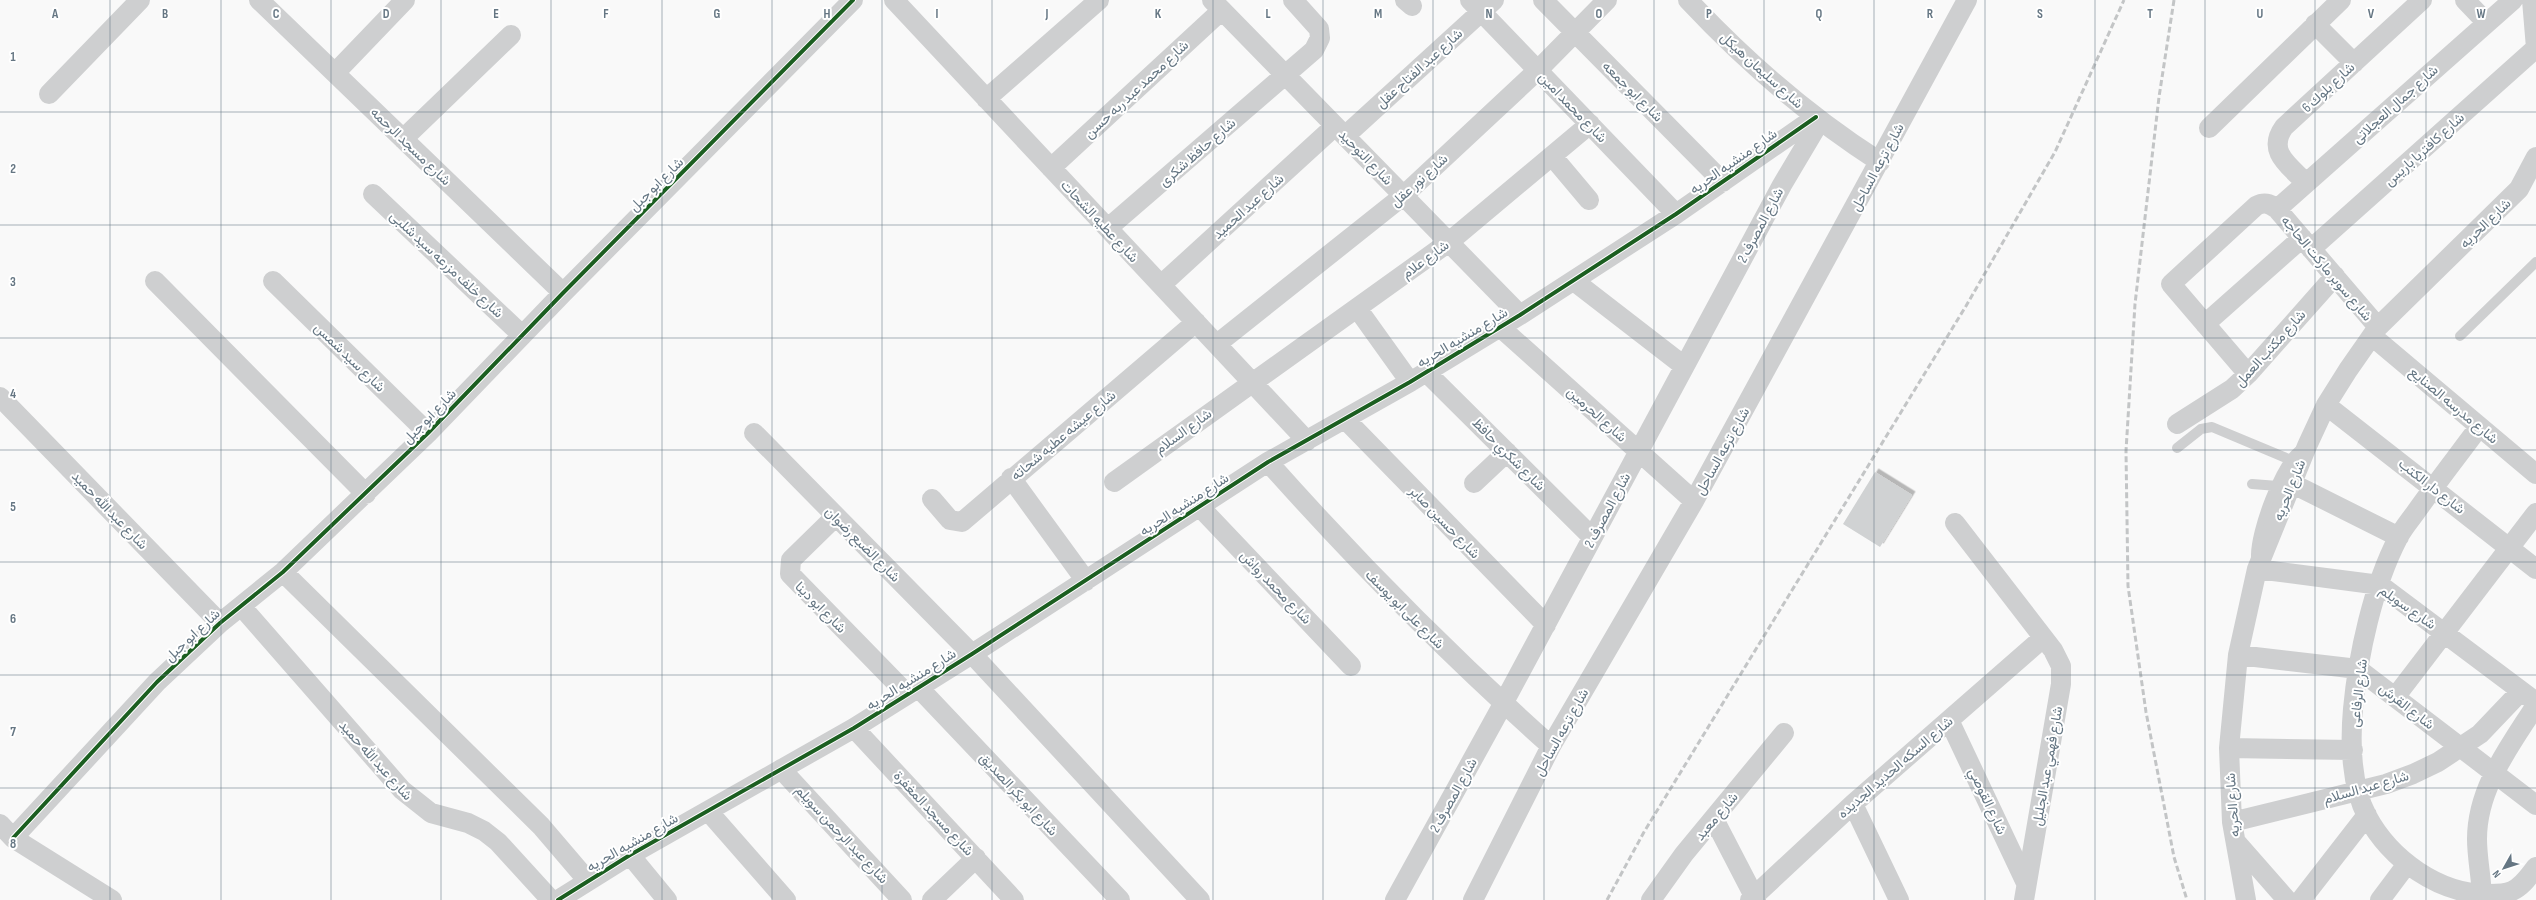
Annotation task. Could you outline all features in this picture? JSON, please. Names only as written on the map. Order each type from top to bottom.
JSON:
[{"type":"street","points":[[49,94],[140,0]]},
{"type":"street","name":"شارع مسجد الرحمه","points":[[259,0],[563,293]]},
{"type":"street","points":[[335,73],[405,0]]},
{"type":"street","name":"شارع ابو جبل","points":[[7,831],[156,682],[220,623],[283,572],[366,494],[428,433],[563,293],[853,0]]},
{"type":"street","name":"شارع عطيه الشحات","points":[[894,0],[1307,441]]},
{"type":"street","points":[[986,99],[1099,0]]},
{"type":"street","name":"شارع حافظ شكرى","points":[[1108,228],[1286,76],[1314,50],[1320,38],[1319,29],[1293,0]]},
{"type":"street","name":"شارع ابو جمعه","points":[[1543,0],[1723,182]]},
{"type":"street","name":"شارع نور عقل","points":[[1217,344],[1403,196],[1538,70],[1607,0]]},
{"type":"street","name":"شارع سليمان هيكل","points":[[1688,0],[1752,65],[1818,119],[1880,162]]},
{"type":"street","name":"شارع ترعه الساحل","points":[[1473,900],[1551,746],[1694,501],[1967,0]]},
{"type":"street","points":[[2209,128],[2341,0]]},
{"type":"street","name":"شارع بلوك 6","points":[[2306,183],[2279,155],[2276,145],[2278,136],[2284,127],[2422,0]]},
{"type":"street","points":[[2465,0],[2487,23]]},
{"type":"street","name":"شارع جمال العجلاتى","points":[[2277,209],[2513,0]]},
{"type":"street","points":[[2532,0],[2536,48]]},
{"type":"street","name":"شارع محمد امين","points":[[1482,4],[1538,70],[1676,214]]},
{"type":"street","name":"شارع عبد الفتاح عقل","points":[[1340,131],[1482,4]]},
{"type":"street","name":"شارع التوحيد","points":[[1217,5],[1520,315]]},
{"type":"street","name":"شارع محمد عبد ربه حسن","points":[[1051,168],[1217,5]]},
{"type":"street","points":[[2315,24],[2354,63]]},
{"type":"street","points":[[403,139],[511,36]]},
{"type":"street","name":"شارع كافتريا باريس","points":[[2205,324],[2307,243],[2536,48]]},
{"type":"street","name":"شارع منشيه الحريه","points":[[558,900],[630,855],[854,728],[1086,581],[1268,462],[1345,420],[1418,377],[1574,281],[1818,119]]},
{"type":"street","name":"شارع المصرف 2","points":[[1395,900],[1546,625],[1818,119]]},
{"type":"street","name":"شارع علام","points":[[1252,381],[1449,242],[1590,124]]},
{"type":"street","name":"شارع عبد الحميد","points":[[1161,285],[1340,131]]},
{"type":"street","points":[[1552,156],[1589,200]]},
{"type":"street","name":"شارع الحريه","points":[[2246,900],[2233,831],[2229,748],[2238,655],[2257,569],[2284,484],[2307,446],[2326,405],[2375,331],[2514,194],[2534,170]]},
{"type":"street","name":"شارع خلف مزرعه سيد شلبى","points":[[373,194],[522,335]]},
{"type":"street","points":[[2248,374],[2171,284],[2256,206],[2263,203],[2271,204],[2277,209]]},
{"type":"street","name":"شارع سوبر ماركت الحاجه","points":[[2277,209],[2335,276],[2375,331]]},
{"type":"street","name":"شارع مكتب العمل","points":[[2177,424],[2232,389],[2248,374],[2335,276]]},
{"type":"street","points":[[155,281],[366,494]]},
{"type":"street","name":"شارع سيد شمس","points":[[272,281],[428,433]]},
{"type":"street","points":[[1574,281],[1684,366]]},
{"type":"street","name":"شارع شكري حافظ","points":[[1357,308],[1418,377],[1507,452],[1592,537]]},
{"type":"street","name":"شارع عيشه عطيه شحاته","points":[[932,499],[950,520],[962,522],[1011,478],[1196,322]]},
{"type":"street","name":"شارع الحرمين","points":[[1500,327],[1694,501]]},
{"type":"street","name":"شارع مدرسه الصنايع","points":[[2375,331],[2479,427],[2536,474]]},
{"type":"street","name":"شارع السلام","points":[[1114,482],[1252,381]]},
{"type":"street","name":"شارع عبد الله حميد","points":[[0,397],[220,623]]},
{"type":"street","name":"شارع دار الكتب","points":[[2326,405],[2434,487],[2536,569]]},
{"type":"street","name":"شارع حسين صابر","points":[[1345,420],[1546,625]]},
{"type":"street","name":"شارع الرفاعى","points":[[2479,427],[2398,537],[2380,585],[2358,669],[2353,710],[2353,750],[2357,791],[2367,815],[2384,842],[2407,864],[2458,895],[2482,897],[2516,896]]},
{"type":"street","name":"شارع الضبع رضوان","points":[[754,434],[972,654],[1200,900]]},
{"type":"street","points":[[1474,483],[1507,452]]},
{"type":"street","name":"شارع على ابو يوسف","points":[[1268,462],[1343,546],[1422,627],[1503,704],[1551,746]]},
{"type":"street","points":[[1011,478],[1086,581]]},
{"type":"street","points":[[2284,484],[2398,537]]},
{"type":"street","name":"شارع محمد رواش","points":[[1200,507],[1352,666]]},
{"type":"street","points":[[2396,696],[2536,513]]},
{"type":"street","name":"شارع ابو دينا","points":[[836,516],[791,560],[790,574],[913,691]]},
{"type":"street","name":"شارع فهمي عبد الجليل","points":[[1955,523],[2058,658],[2062,675],[2025,892]]},
{"type":"street","name":"شارع سويلم","points":[[2257,569],[2380,585],[2528,696]]},
{"type":"street","points":[[283,572],[541,826],[588,881]]},
{"type":"street","name":"شارع عبد الله حميد","points":[[241,606],[402,790],[431,813],[468,822],[484,831],[498,842],[551,900]]},
{"type":"street","name":"شارع السكه الحديد الجديده","points":[[1753,898],[1853,804],[2043,638]]},
{"type":"street","name":"شارع القرش","points":[[2238,655],[2358,669],[2396,696],[2494,774],[2536,805]]},
{"type":"street","name":"شارع ابو بكر الصديق","points":[[913,691],[1120,900]]},
{"type":"street","name":"شارع عبد السلام","points":[[2233,831],[2413,774],[2461,748],[2528,696]]},
{"type":"street","points":[[2482,897],[2477,839],[2485,794],[2494,774],[2536,705]]},
{"type":"street","name":"شارع القوصي","points":[[1949,720],[2025,892]]},
{"type":"street","name":"شارع مسجد المغفرة","points":[[854,728],[1014,900]]},
{"type":"street","name":"شارع معبد","points":[[1651,900],[1784,733]]},
{"type":"street","points":[[2229,748],[2353,750]]},
{"type":"street","name":"شارع عبد الرحمن سويلم","points":[[781,769],[902,900]]},
{"type":"street","points":[[1853,804],[1899,900]]},
{"type":"street","points":[[708,811],[786,900]]},
{"type":"street","points":[[2301,900],[2367,815]]},
{"type":"street","points":[[1714,819],[1753,898]]},
{"type":"street","points":[[7,831],[112,900]]},
{"type":"street","points":[[2233,831],[2287,900]]},
{"type":"street","points":[[630,855],[667,900]]},
{"type":"street","points":[[934,899],[976,858]]},
{"type":"street","points":[[2380,900],[2407,864]]},
{"type":"street","points":[[2516,896],[2522,885],[2536,867]]},
{"type":"lane","points":[[2460,336],[2536,262]]},
{"type":"lane","points":[[2177,448],[2201,429],[2212,428],[2290,460]]},
{"type":"lane","points":[[2252,484],[2284,484],[2290,460],[2307,446]]},
{"type":"building","points":[[1875,472],[1912,495],[1880,547],[1843,524]]},
{"type":"railway","points":[[1607,900],[1644,832],[1966,306],[2055,152],[2124,0]]},
{"type":"railway","points":[[2174,0],[2159,97],[2135,304],[2126,451],[2128,586],[2146,712],[2174,857],[2187,900]]},
{"type":"cycle path","points":[[13,838],[157,682],[220,623],[283,572],[428,433],[563,293],[853,0]]},
{"type":"cycle path","points":[[558,900],[630,855],[854,728],[972,654],[1268,462],[1410,382],[1520,315],[1676,214],[1816,117]]}]
